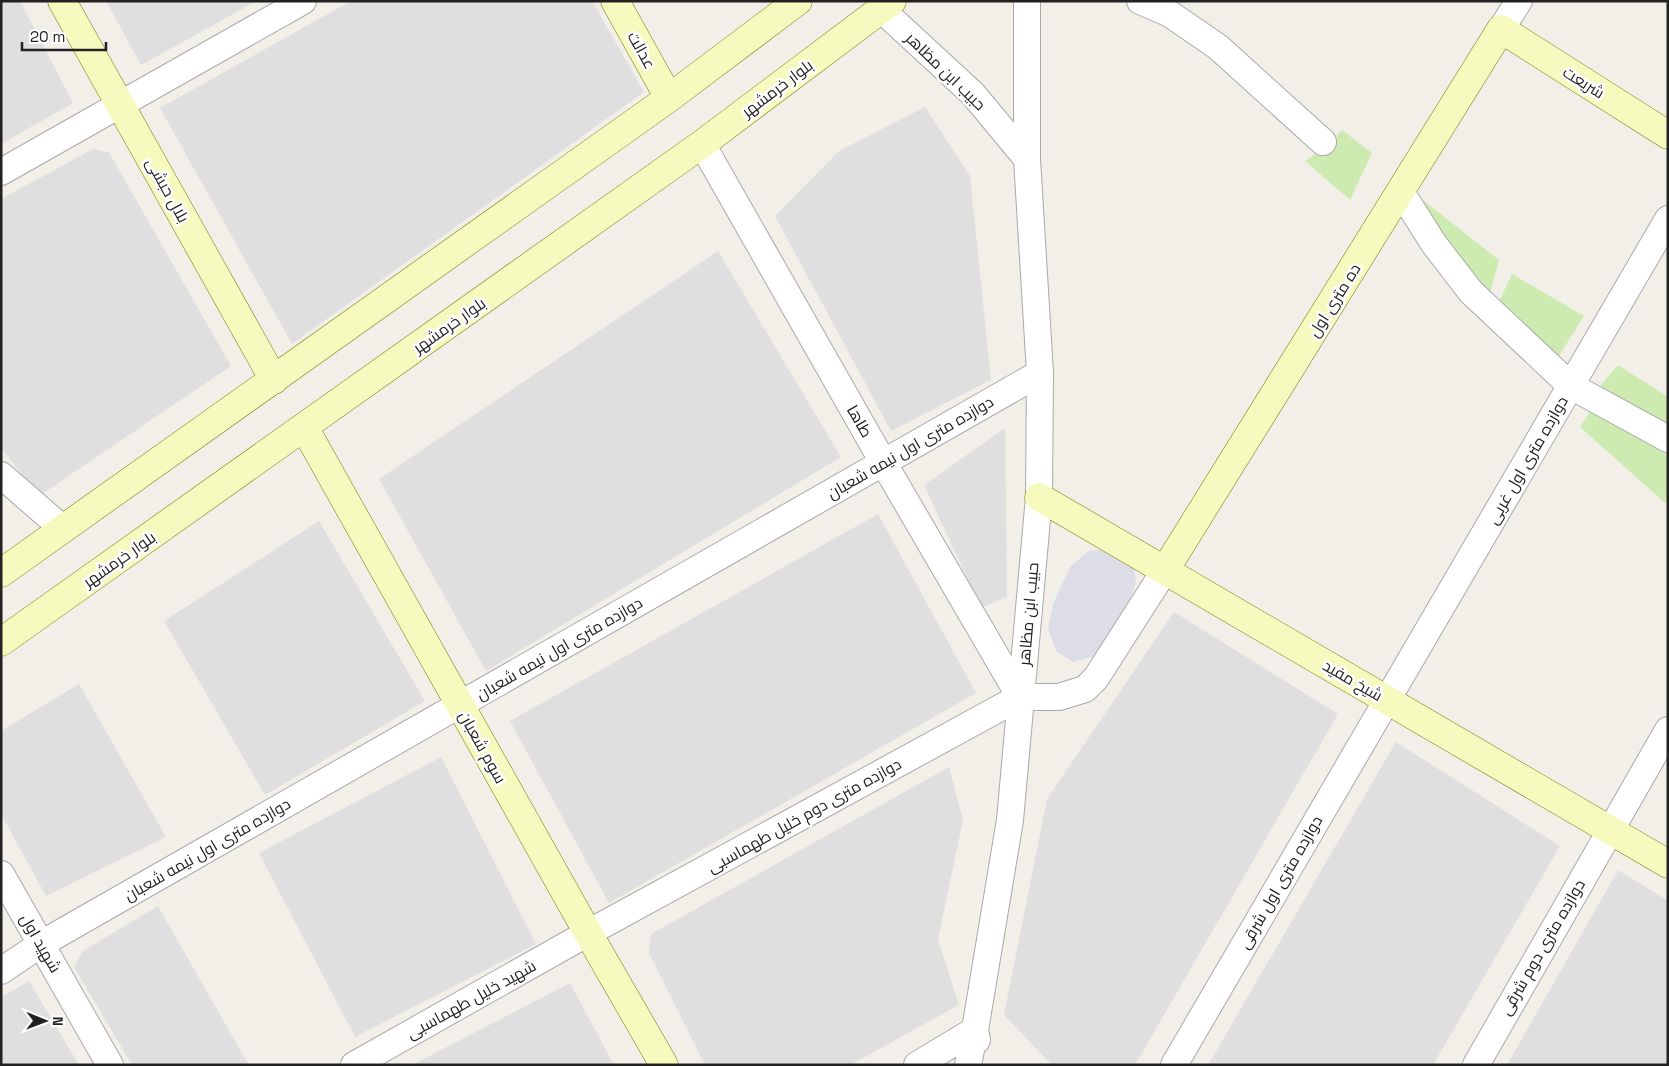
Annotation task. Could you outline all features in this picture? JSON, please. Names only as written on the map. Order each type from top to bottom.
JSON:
[{"type":"main road","name":"بلال حبشی","points":[[62,1],[274,380]]},
{"type":"main road","name":"عدالت","points":[[615,1],[669,98]]},
{"type":"main road","points":[[1,573],[669,98],[798,1]]},
{"type":"main road","name":"بلوار خرمشهر","points":[[1,642],[702,144],[887,5]]},
{"type":"main road","name":"شریعت","points":[[1501,29],[1668,135]]},
{"type":"main road","name":"ده متری اول","points":[[1165,570],[1501,29]]},
{"type":"main road","name":"سوم شعبان","points":[[304,428],[664,1065]]},
{"type":"main road","name":"شیخ مفید","points":[[1039,496],[1668,864]]},
{"type":"street","points":[[1,172],[303,1]]},
{"type":"street","name":"حبیب ابن مظاهر","points":[[968,1065],[1010,820],[1039,496],[1040,372],[1027,159],[1027,1]]},
{"type":"street","points":[[1140,1],[1170,14],[1218,47],[1323,142]]},
{"type":"street","points":[[1501,29],[1519,1]]},
{"type":"street","name":"حبیب ابن مظاهر","points":[[887,5],[973,94],[1027,159]]},
{"type":"street","name":"طاها","points":[[702,144],[1020,697]]},
{"type":"street","points":[[1401,192],[1434,244],[1471,292],[1571,386],[1668,439]]},
{"type":"street","name":"دوازده متری اول غربی","points":[[1387,700],[1668,219]]},
{"type":"street","name":"دوازده متری اول نیمه شعبان","points":[[1,971],[41,944],[1040,372]]},
{"type":"street","points":[[1,475],[63,529]]},
{"type":"street","points":[[1020,697],[1059,697],[1085,689],[1096,678],[1165,570]]},
{"type":"street","name":"دوازده متری دوم خلیل طهماسبی","points":[[588,933],[1020,697]]},
{"type":"street","name":"دوازده متری اول شرقی","points":[[1174,1065],[1387,700]]},
{"type":"street","name":"دوازده متری دوم شرقی","points":[[1476,1065],[1668,730]]},
{"type":"street","name":"شهید اول","points":[[1,874],[110,1065]]},
{"type":"street","name":"شهید خلیل طهماسبی","points":[[354,1065],[588,933]]},
{"type":"street","points":[[917,1065],[975,1030],[983,1065]]},
{"type":"shaded area","points":[[1,1],[20,1],[73,103],[1,144]]},
{"type":"shaded area","points":[[106,1],[257,1],[141,65]]},
{"type":"shaded area","points":[[351,1],[592,1],[644,92],[292,344],[160,108]]},
{"type":"shaded area","points":[[925,107],[970,176],[991,380],[891,431],[775,216],[839,151]]},
{"type":"shaded area","points":[[93,149],[109,152],[231,366],[39,496],[1,448],[1,199]]},
{"type":"shaded area","points":[[718,251],[841,457],[486,671],[379,479]]},
{"type":"shaded area","points":[[1005,428],[1007,597],[981,608],[924,485]]},
{"type":"shaded area","points":[[878,514],[976,693],[609,903],[510,721]]},
{"type":"shaded area","points":[[319,521],[425,701],[265,795],[164,621]]},
{"type":"shaded area","points":[[1105,549],[1134,566],[1136,583],[1130,600],[1094,656],[1073,662],[1056,651],[1048,628],[1053,604],[1070,567],[1089,551]]},
{"type":"shaded area","points":[[1174,612],[1338,714],[1135,1065],[1052,1065],[1004,1015],[1047,799]]},
{"type":"shaded area","points":[[79,684],[166,837],[46,896],[1,814],[1,731]]},
{"type":"shaded area","points":[[1396,742],[1560,846],[1433,1065],[1208,1065]]},
{"type":"shaded area","points":[[441,757],[536,944],[355,1037],[259,853]]},
{"type":"shaded area","points":[[949,767],[963,820],[938,939],[959,1005],[850,1065],[705,1065],[649,953],[651,934]]},
{"type":"shaded area","points":[[1618,870],[1668,901],[1668,1065],[1507,1065]]},
{"type":"shaded area","points":[[158,906],[249,1065],[132,1065],[74,967],[83,951]]},
{"type":"shaded area","points":[[29,981],[79,1065],[1,1065],[1,997]]},
{"type":"shaded area","points":[[570,983],[614,1065],[412,1065]]},
{"type":"green space","points":[[1342,130],[1372,153],[1350,200],[1305,161],[1329,145]]},
{"type":"green space","points":[[1414,193],[1499,260],[1489,297],[1451,254]]},
{"type":"green space","points":[[1512,274],[1584,316],[1557,359],[1497,306]]},
{"type":"green space","points":[[1618,365],[1668,397],[1668,427],[1597,390]]},
{"type":"green space","points":[[1592,409],[1668,455],[1668,496],[1665,503],[1580,427]]}]
